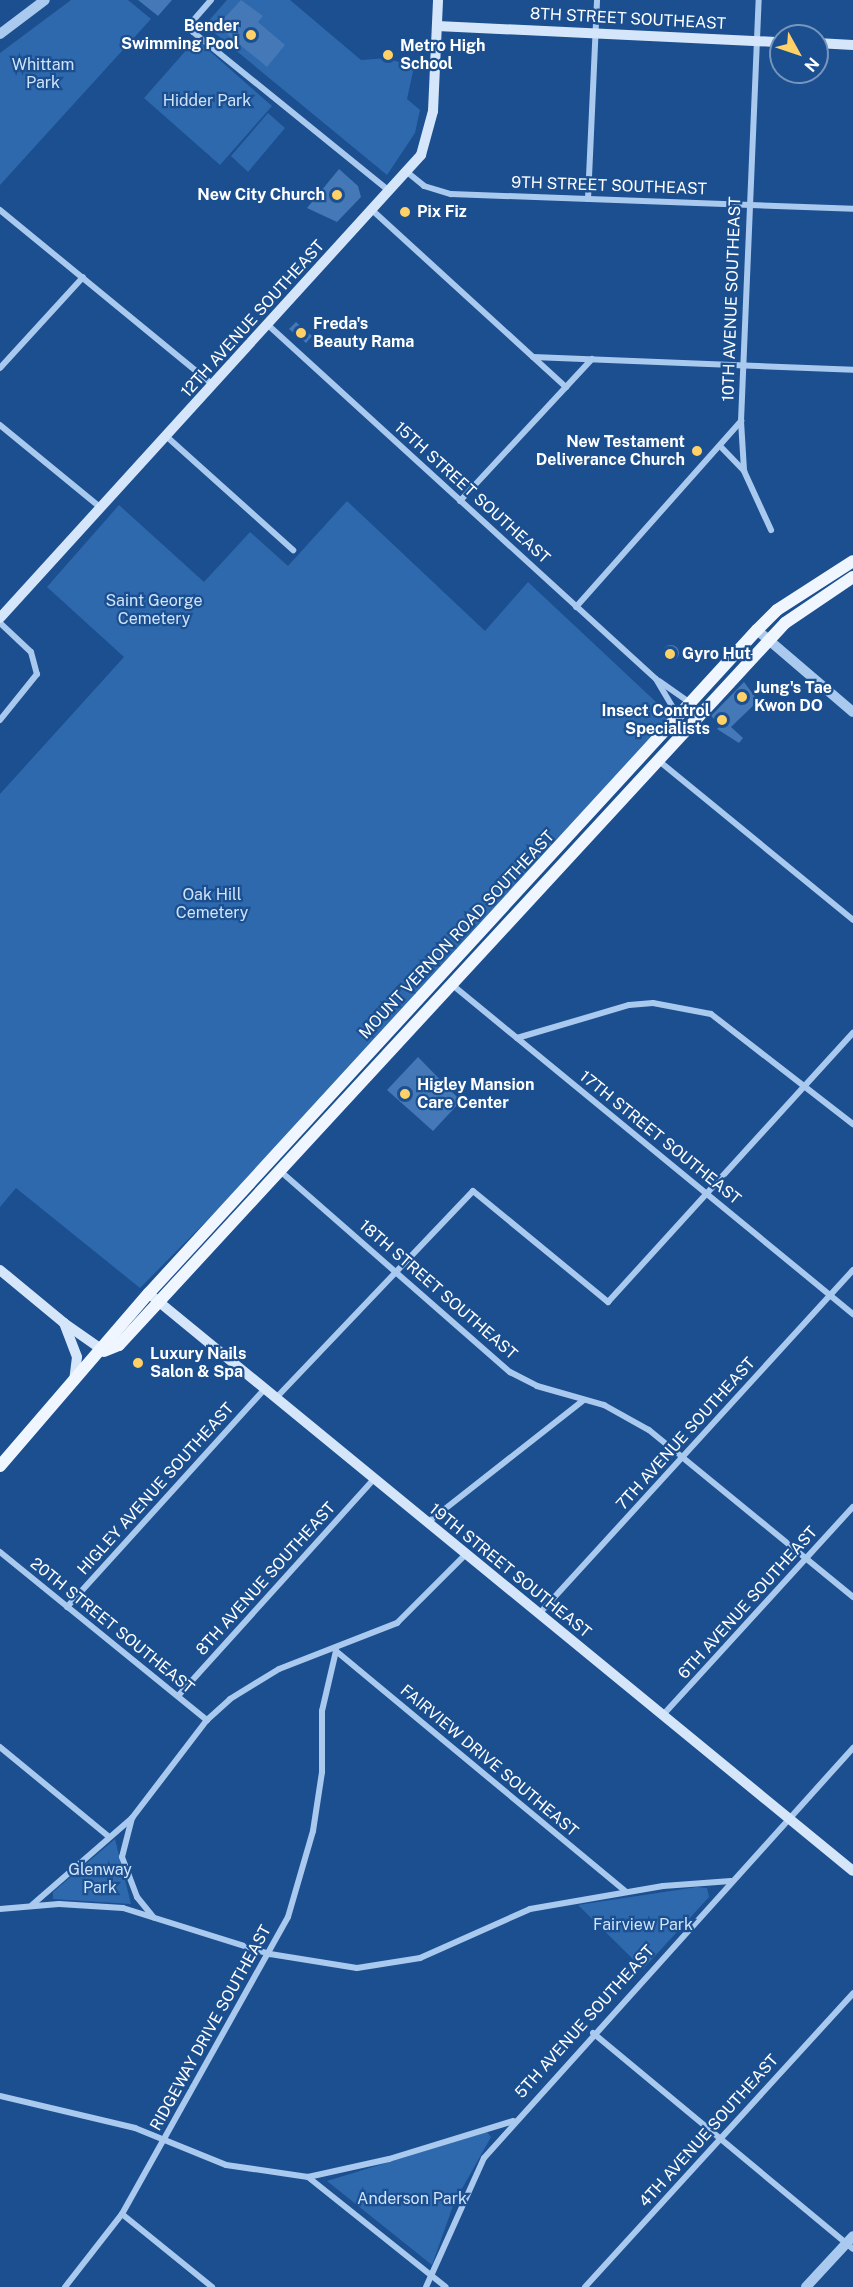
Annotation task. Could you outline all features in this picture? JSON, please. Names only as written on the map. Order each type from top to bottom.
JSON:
[{"type":"main road","name":"12TH AVENUE SOUTHEAST","points":[[0,618],[389,192],[420,154],[432,123],[438,0]]},
{"type":"main road","name":"8TH STREET SOUTHEAST","points":[[437,26],[769,42]]},
{"type":"main road","points":[[829,44],[853,45]]},
{"type":"main road","name":"MOUNT VERNON ROAD SOUTHEAST","points":[[0,1466],[104,1351],[119,1345],[154,1297],[757,630],[777,610],[853,561]]},
{"type":"main road","name":"MOUNT VERNON ROAD SOUTHEAST","points":[[154,1297],[279,1170],[450,983],[634,789],[769,640],[853,577]]},
{"type":"main road","points":[[634,789],[690,702]]},
{"type":"main road","points":[[0,1270],[64,1323],[104,1351]]},
{"type":"main road","name":"19TH STREET SOUTHEAST","points":[[154,1297],[264,1390],[853,1871]]},
{"type":"main road","points":[[64,1323],[77,1357],[73,1384]]},
{"type":"street","points":[[0,34],[45,0]]},
{"type":"street","points":[[211,0],[189,25],[314,134],[340,150],[389,192]]},
{"type":"street","points":[[588,199],[597,0]]},
{"type":"street","name":"10TH AVENUE SOUTHEAST","points":[[576,607],[722,448],[741,421],[748,204],[759,0]]},
{"type":"street","name":"9TH STREET SOUTHEAST","points":[[406,172],[424,186],[451,194],[853,209]]},
{"type":"street","points":[[0,210],[213,385]]},
{"type":"street","points":[[372,210],[566,387]]},
{"type":"street","points":[[0,368],[83,277]]},
{"type":"street","name":"15TH STREET SOUTHEAST","points":[[268,325],[658,681],[690,702]]},
{"type":"street","points":[[533,357],[853,370]]},
{"type":"street","points":[[459,501],[592,359]]},
{"type":"street","points":[[741,421],[744,471]]},
{"type":"street","points":[[0,425],[101,508]]},
{"type":"street","points":[[166,436],[293,550]]},
{"type":"street","points":[[722,448],[744,471],[771,530]]},
{"type":"street","points":[[0,623],[31,652],[37,674],[0,720]]},
{"type":"street","points":[[757,630],[853,712]]},
{"type":"street","name":"15TH STREET SOUTHEAST","points":[[658,681],[678,716]]},
{"type":"street","points":[[659,761],[853,920]]},
{"type":"street","name":"17TH STREET SOUTHEAST","points":[[450,983],[853,1314]]},
{"type":"street","points":[[517,1038],[629,1005],[672,1006],[727,1021],[853,1124]]},
{"type":"street","points":[[275,1399],[472,1191],[608,1302],[853,1033]]},
{"type":"street","name":"18TH STREET SOUTHEAST","points":[[279,1170],[510,1372],[584,1400],[649,1430],[853,1597]]},
{"type":"street","name":"7TH AVENUE SOUTHEAST","points":[[539,1614],[853,1270]]},
{"type":"street","name":"HIGLEY AVENUE SOUTHEAST","points":[[67,1607],[264,1390]]},
{"type":"street","points":[[427,1523],[584,1400]]},
{"type":"street","name":"8TH AVENUE SOUTHEAST","points":[[178,1696],[374,1479]]},
{"type":"street","name":"6TH AVENUE SOUTHEAST","points":[[662,1716],[853,1507]]},
{"type":"street","name":"20TH STREET SOUTHEAST","points":[[0,1552],[207,1720]]},
{"type":"street","points":[[32,1905],[108,1836],[132,1818],[207,1720],[254,1682],[336,1651],[411,1612],[465,1555]]},
{"type":"street","name":"FAIRVIEW DRIVE SOUTHEAST","points":[[336,1651],[626,1892]]},
{"type":"street","name":"RIDGEWAY DRIVE SOUTHEAST","points":[[65,2287],[122,2214],[270,1954],[288,1917],[311,1842],[322,1772],[326,1684],[336,1651]]},
{"type":"street","points":[[0,1747],[108,1836]]},
{"type":"street","name":"5TH AVENUE SOUTHEAST","points":[[426,2287],[435,2278],[468,2186],[514,2121],[853,1748]]},
{"type":"street","points":[[132,1818],[122,1857],[136,1897],[153,1917]]},
{"type":"street","points":[[0,1909],[32,1905],[93,1905],[153,1917],[270,1954],[330,1965],[389,1966],[420,1958],[530,1909],[626,1892],[731,1881]]},
{"type":"street","name":"4TH AVENUE SOUTHEAST","points":[[585,2287],[853,1993]]},
{"type":"street","points":[[593,2033],[851,2242],[806,2287]]},
{"type":"street","points":[[0,2096],[165,2138],[226,2164],[308,2176],[389,2159],[514,2121]]},
{"type":"street","points":[[308,2176],[446,2287]]},
{"type":"street","points":[[122,2214],[212,2287]]},
{"type":"green space","name":"Whittam Park","points":[[71,0],[128,0],[151,19],[0,185],[0,53]]},
{"type":"green space","points":[[227,0],[290,0],[361,60],[387,58],[414,67],[407,99],[420,110],[415,133],[387,175],[205,25]]},
{"type":"green space","name":"Hidder Park","points":[[196,39],[272,106],[220,165],[144,98]]},
{"type":"green space","points":[[268,113],[285,128],[248,172],[231,156]]},
{"type":"green space","name":"Oak Hill Cemetery","points":[[347,501],[485,631],[528,582],[671,716],[229,1198],[140,1288],[16,1188],[0,1207],[0,794],[124,657],[47,587],[119,505],[204,582],[250,532],[288,566]]},
{"type":"green space","name":"Glenway Park","points":[[115,1839],[131,1904],[53,1899],[53,1892]]},
{"type":"green space","name":"Fairview Park","points":[[697,1887],[707,1888],[709,1897],[643,1969],[578,1905]]},
{"type":"green space","name":"Anderson Park","points":[[487,2132],[491,2137],[454,2203],[432,2265],[327,2181]]},
{"type":"building","points":[[138,0],[172,0],[158,16]]},
{"type":"building","name":"Bender Swimming Pool","points":[[241,0],[263,16],[258,22],[285,45],[267,67],[217,26]]},
{"type":"building","name":"New City Church","points":[[339,169],[358,186],[361,197],[337,222],[307,208]]},
{"type":"building","name":"Freda's Beauty Rama","points":[[296,322],[312,336],[306,343],[289,329]]},
{"type":"building","name":"Gyro Hut","points":[[671,645],[679,653],[671,661],[663,653]]},
{"type":"building","points":[[744,682],[758,701],[731,727],[743,738],[739,743],[717,729],[721,725],[711,716]]},
{"type":"building","name":"Higley Mansion Care Center","points":[[418,1057],[461,1101],[433,1131],[387,1090]]},
{"type":"place","name":"Bender Swimming Pool","points":[[251,35]]},
{"type":"place","name":"Metro High School","points":[[388,55]]},
{"type":"place","name":"New City Church","points":[[337,195]]},
{"type":"place","name":"Pix Fiz","points":[[405,212]]},
{"type":"place","name":"Freda's Beauty Rama","points":[[301,333]]},
{"type":"place","name":"New Testament Deliverance Church","points":[[697,451]]},
{"type":"place","name":"Gyro Hut","points":[[670,654]]},
{"type":"place","name":"Jung's Tae Kwon DO","points":[[742,697]]},
{"type":"place","name":"Insect Control Specialists","points":[[722,720]]},
{"type":"place","name":"Higley Mansion Care Center","points":[[405,1094]]},
{"type":"place","name":"Luxury Nails Salon & Spa","points":[[138,1363]]},
{"type":"park label","name":"Saint George Cemetery","points":[[154,610]]}]
